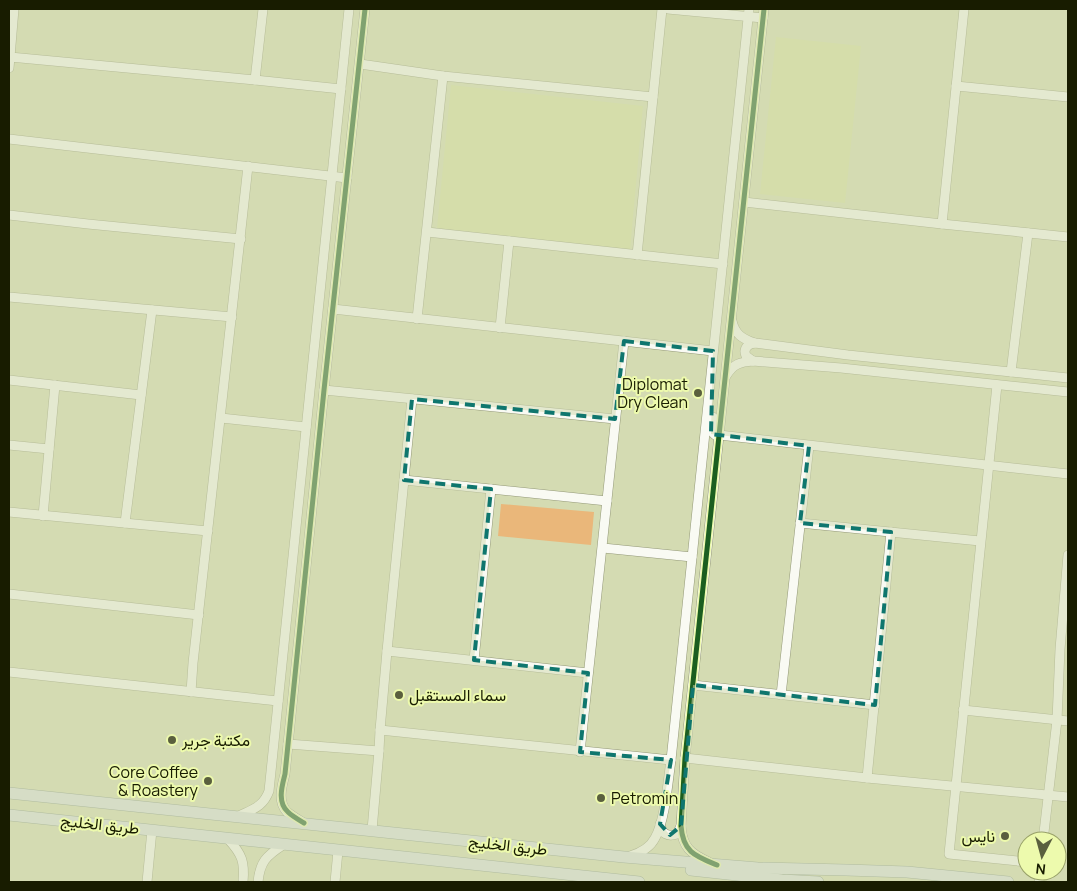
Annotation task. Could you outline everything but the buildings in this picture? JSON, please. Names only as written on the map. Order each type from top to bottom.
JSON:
[{"type":"main road","name":"طريق الخليج","points":[[9,792],[624,857],[758,868],[907,872],[1008,882]]},
{"type":"main road","name":"طريق الخليج","points":[[9,815],[639,882]]},
{"type":"main road","points":[[650,859],[694,870],[818,882]]},
{"type":"street","points":[[9,68],[14,9]]},
{"type":"street","points":[[256,80],[263,9]]},
{"type":"street","points":[[239,816],[262,804],[268,791],[349,9]]},
{"type":"street","points":[[304,823],[287,812],[281,798],[281,791],[288,744],[324,390],[366,9]]},
{"type":"street","points":[[637,255],[662,9]]},
{"type":"street","points":[[668,9],[763,14],[685,758],[681,826],[684,842],[690,851],[717,865]]},
{"type":"street","points":[[942,224],[964,9]]},
{"type":"street","points":[[624,857],[636,854],[648,847],[655,838],[660,824],[671,760],[749,13]]},
{"type":"street","points":[[10,57],[341,89]]},
{"type":"street","points":[[360,64],[443,76],[653,97]]},
{"type":"street","points":[[417,319],[443,76]]},
{"type":"street","points":[[956,86],[1068,97]]},
{"type":"street","points":[[9,139],[347,178]]},
{"type":"street","points":[[191,692],[248,166]]},
{"type":"street","points":[[744,202],[1068,237]]},
{"type":"street","points":[[9,215],[241,239]]},
{"type":"street","points":[[427,232],[723,264]]},
{"type":"street","points":[[1012,372],[1028,233]]},
{"type":"street","points":[[500,328],[509,241]]},
{"type":"street","points":[[9,297],[232,317]]},
{"type":"street","points":[[333,309],[714,351]]},
{"type":"street","points":[[125,523],[152,310]]},
{"type":"street","points":[[731,319],[737,333],[746,340],[755,343],[848,355],[1068,378]]},
{"type":"street","points":[[580,752],[624,341]]},
{"type":"street","points":[[753,361],[746,356],[745,349],[750,344],[755,343]]},
{"type":"street","points":[[725,378],[734,365],[739,362],[753,361],[842,368],[1068,392]]},
{"type":"street","points":[[711,378],[714,404],[712,430],[714,434],[1068,474]]},
{"type":"street","points":[[9,380],[141,395]]},
{"type":"street","points":[[43,516],[55,385]]},
{"type":"street","points":[[997,385],[949,854],[1017,861]]},
{"type":"street","points":[[324,390],[615,419]]},
{"type":"street","points":[[372,830],[386,652],[412,398]]},
{"type":"street","points":[[221,418],[306,427]]},
{"type":"street","points":[[9,445],[49,449]]},
{"type":"street","points":[[781,695],[809,446]]},
{"type":"street","points":[[404,480],[607,501]]},
{"type":"street","points":[[474,660],[491,489]]},
{"type":"street","points":[[9,512],[208,531]]},
{"type":"street","points":[[800,523],[980,541]]},
{"type":"street","points":[[867,778],[891,532]]},
{"type":"street","points":[[603,548],[692,557]]},
{"type":"street","points":[[1044,831],[1064,649],[1068,555]]},
{"type":"street","points":[[9,594],[199,615]]},
{"type":"street","points":[[386,652],[588,673]]},
{"type":"street","points":[[9,672],[278,701]]},
{"type":"street","points":[[693,685],[875,705]]},
{"type":"street","points":[[963,710],[1068,721]]},
{"type":"street","points":[[380,730],[671,760]]},
{"type":"street","points":[[288,744],[379,751]]},
{"type":"street","points":[[272,752],[277,760],[286,762]]},
{"type":"street","points":[[685,758],[1068,797]]},
{"type":"street","points":[[660,824],[662,831],[667,835],[677,834],[681,826]]},
{"type":"street","points":[[146,882],[152,830]]},
{"type":"street","points":[[228,839],[238,850],[243,862],[243,882]]},
{"type":"street","points":[[258,882],[262,863],[270,854],[283,845]]},
{"type":"street","points":[[335,882],[338,851]]},
{"type":"highlighted area","points":[[624,341],[713,351],[711,434],[809,446],[800,523],[891,532],[875,705],[693,685],[681,826],[670,835],[660,824],[671,760],[580,752],[588,673],[474,660],[491,489],[404,480],[412,399],[615,419]]},
{"type":"shaded area","points":[[776,37],[861,46],[845,203],[760,194]]},
{"type":"shaded area","points":[[451,85],[643,106],[630,251],[437,228]]},
{"type":"shaded area","points":[[501,504],[594,512],[591,545],[498,536]]},
{"type":"cycle path","points":[[304,823],[288,812],[282,804],[281,794],[285,774],[365,9]]},
{"type":"cycle path","points":[[717,865],[691,852],[684,842],[681,826],[685,758],[764,9]]},
{"type":"place","name":"Diplomat Dry Clean","points":[[698,393]]},
{"type":"place","name":"سماء المستقبل","points":[[399,695]]},
{"type":"place","name":"مكتبة جرير","points":[[172,740]]},
{"type":"place","name":"Core Coffee & Roastery","points":[[208,781]]},
{"type":"place","name":"Petromin","points":[[601,798]]},
{"type":"place","name":"نايس","points":[[1005,836]]}]
